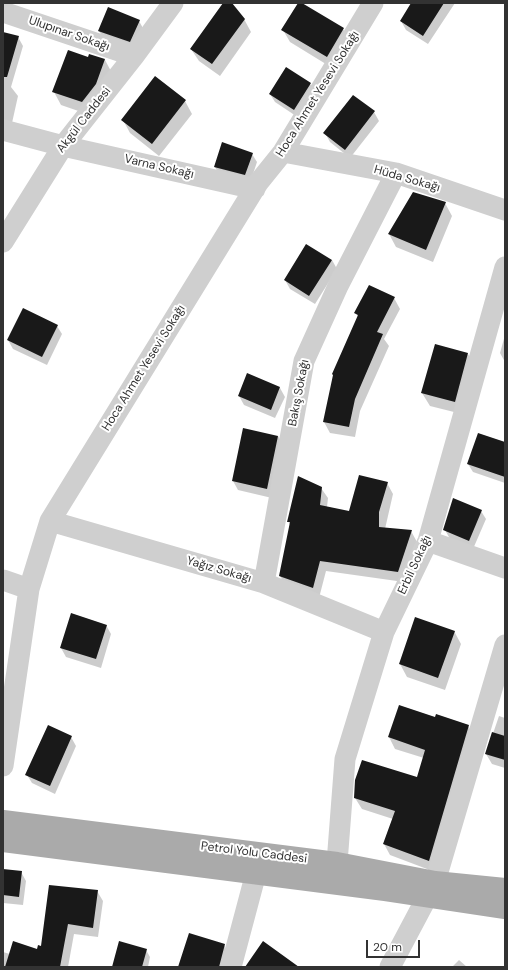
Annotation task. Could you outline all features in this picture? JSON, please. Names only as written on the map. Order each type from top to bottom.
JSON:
[{"type":"main road","name":"Petrol Yolu Caddesi","points":[[3,821],[337,863],[505,908]]},
{"type":"main road","name":"Petrol Yolu Caddesi","points":[[3,841],[256,874],[431,889],[505,889]]},
{"type":"street","name":"Akgül Caddesi","points":[[3,242],[63,146],[134,56],[173,3]]},
{"type":"street","name":"Hoca Ahmet Yesevi Sokağı","points":[[3,766],[29,589],[50,521],[255,189],[283,152],[373,3]]},
{"type":"street","name":"Ulupınar Sokağı","points":[[3,12],[134,56]]},
{"type":"street","name":"Varna Sokağı","points":[[3,130],[63,146],[255,189]]},
{"type":"street","name":"Hüda Sokağı","points":[[283,152],[396,173],[505,210]]},
{"type":"street","name":"Bakış Sokağı","points":[[264,583],[304,361],[338,286],[396,173]]},
{"type":"street","name":"Erbil Sokağı","points":[[337,863],[345,759],[384,632],[428,541],[505,267]]},
{"type":"street","name":"Yağız Sokağı","points":[[50,521],[264,583],[384,632]]},
{"type":"street","points":[[428,541],[505,568]]},
{"type":"street","points":[[3,580],[29,589]]},
{"type":"street","points":[[390,967],[431,889],[505,645]]},
{"type":"street","points":[[230,967],[256,874]]},
{"type":"building","points":[[223,3],[232,3],[245,19],[212,64],[190,49]]},
{"type":"building","points":[[298,3],[302,3],[344,28],[327,57],[281,30]]},
{"type":"building","points":[[411,3],[444,3],[423,36],[400,21]]},
{"type":"building","points":[[108,7],[140,20],[130,42],[98,31]]},
{"type":"building","points":[[3,32],[19,36],[7,77],[3,77]]},
{"type":"building","points":[[68,50],[88,57],[89,54],[105,59],[96,84],[82,102],[52,92]]},
{"type":"building","points":[[286,67],[311,83],[294,110],[269,94]]},
{"type":"building","points":[[155,76],[186,100],[152,144],[121,120]]},
{"type":"building","points":[[353,95],[375,111],[345,150],[323,133]]},
{"type":"building","points":[[222,142],[253,153],[245,175],[214,167]]},
{"type":"building","points":[[413,192],[446,202],[426,250],[388,234]]},
{"type":"building","points":[[306,244],[332,260],[309,296],[284,280]]},
{"type":"building","points":[[369,285],[395,297],[377,332],[383,334],[355,399],[349,427],[323,422],[332,374],[358,315],[354,313]]},
{"type":"building","points":[[23,308],[58,325],[42,357],[7,340]]},
{"type":"building","points":[[435,344],[468,353],[455,402],[421,393]]},
{"type":"building","points":[[247,373],[280,387],[271,410],[238,396]]},
{"type":"building","points":[[243,428],[278,436],[267,489],[232,481]]},
{"type":"building","points":[[478,433],[505,442],[505,477],[467,464]]},
{"type":"building","points":[[359,475],[388,482],[379,512],[379,527],[412,530],[398,572],[320,561],[313,588],[279,576],[290,522],[287,522],[298,476],[322,487],[320,505],[349,511]]},
{"type":"building","points":[[453,498],[482,510],[469,541],[443,530]]},
{"type":"building","points":[[71,613],[107,625],[96,659],[60,648]]},
{"type":"building","points":[[415,617],[455,631],[438,678],[399,664]]},
{"type":"building","points":[[399,705],[435,717],[436,714],[469,725],[429,861],[383,844],[395,811],[354,798],[355,780],[362,760],[417,777],[425,750],[388,737]]},
{"type":"building","points":[[48,725],[72,736],[50,786],[25,775]]},
{"type":"building","points":[[492,732],[505,736],[505,760],[485,754]]},
{"type":"building","points":[[3,869],[22,871],[19,897],[3,895]]},
{"type":"building","points":[[49,885],[98,890],[93,928],[68,924],[60,967],[5,967],[13,941],[37,949],[38,945],[41,946]]},
{"type":"building","points":[[189,933],[225,944],[219,967],[178,967]]},
{"type":"building","points":[[119,941],[147,949],[142,967],[112,967]]},
{"type":"building","points":[[263,941],[299,967],[245,967]]}]
